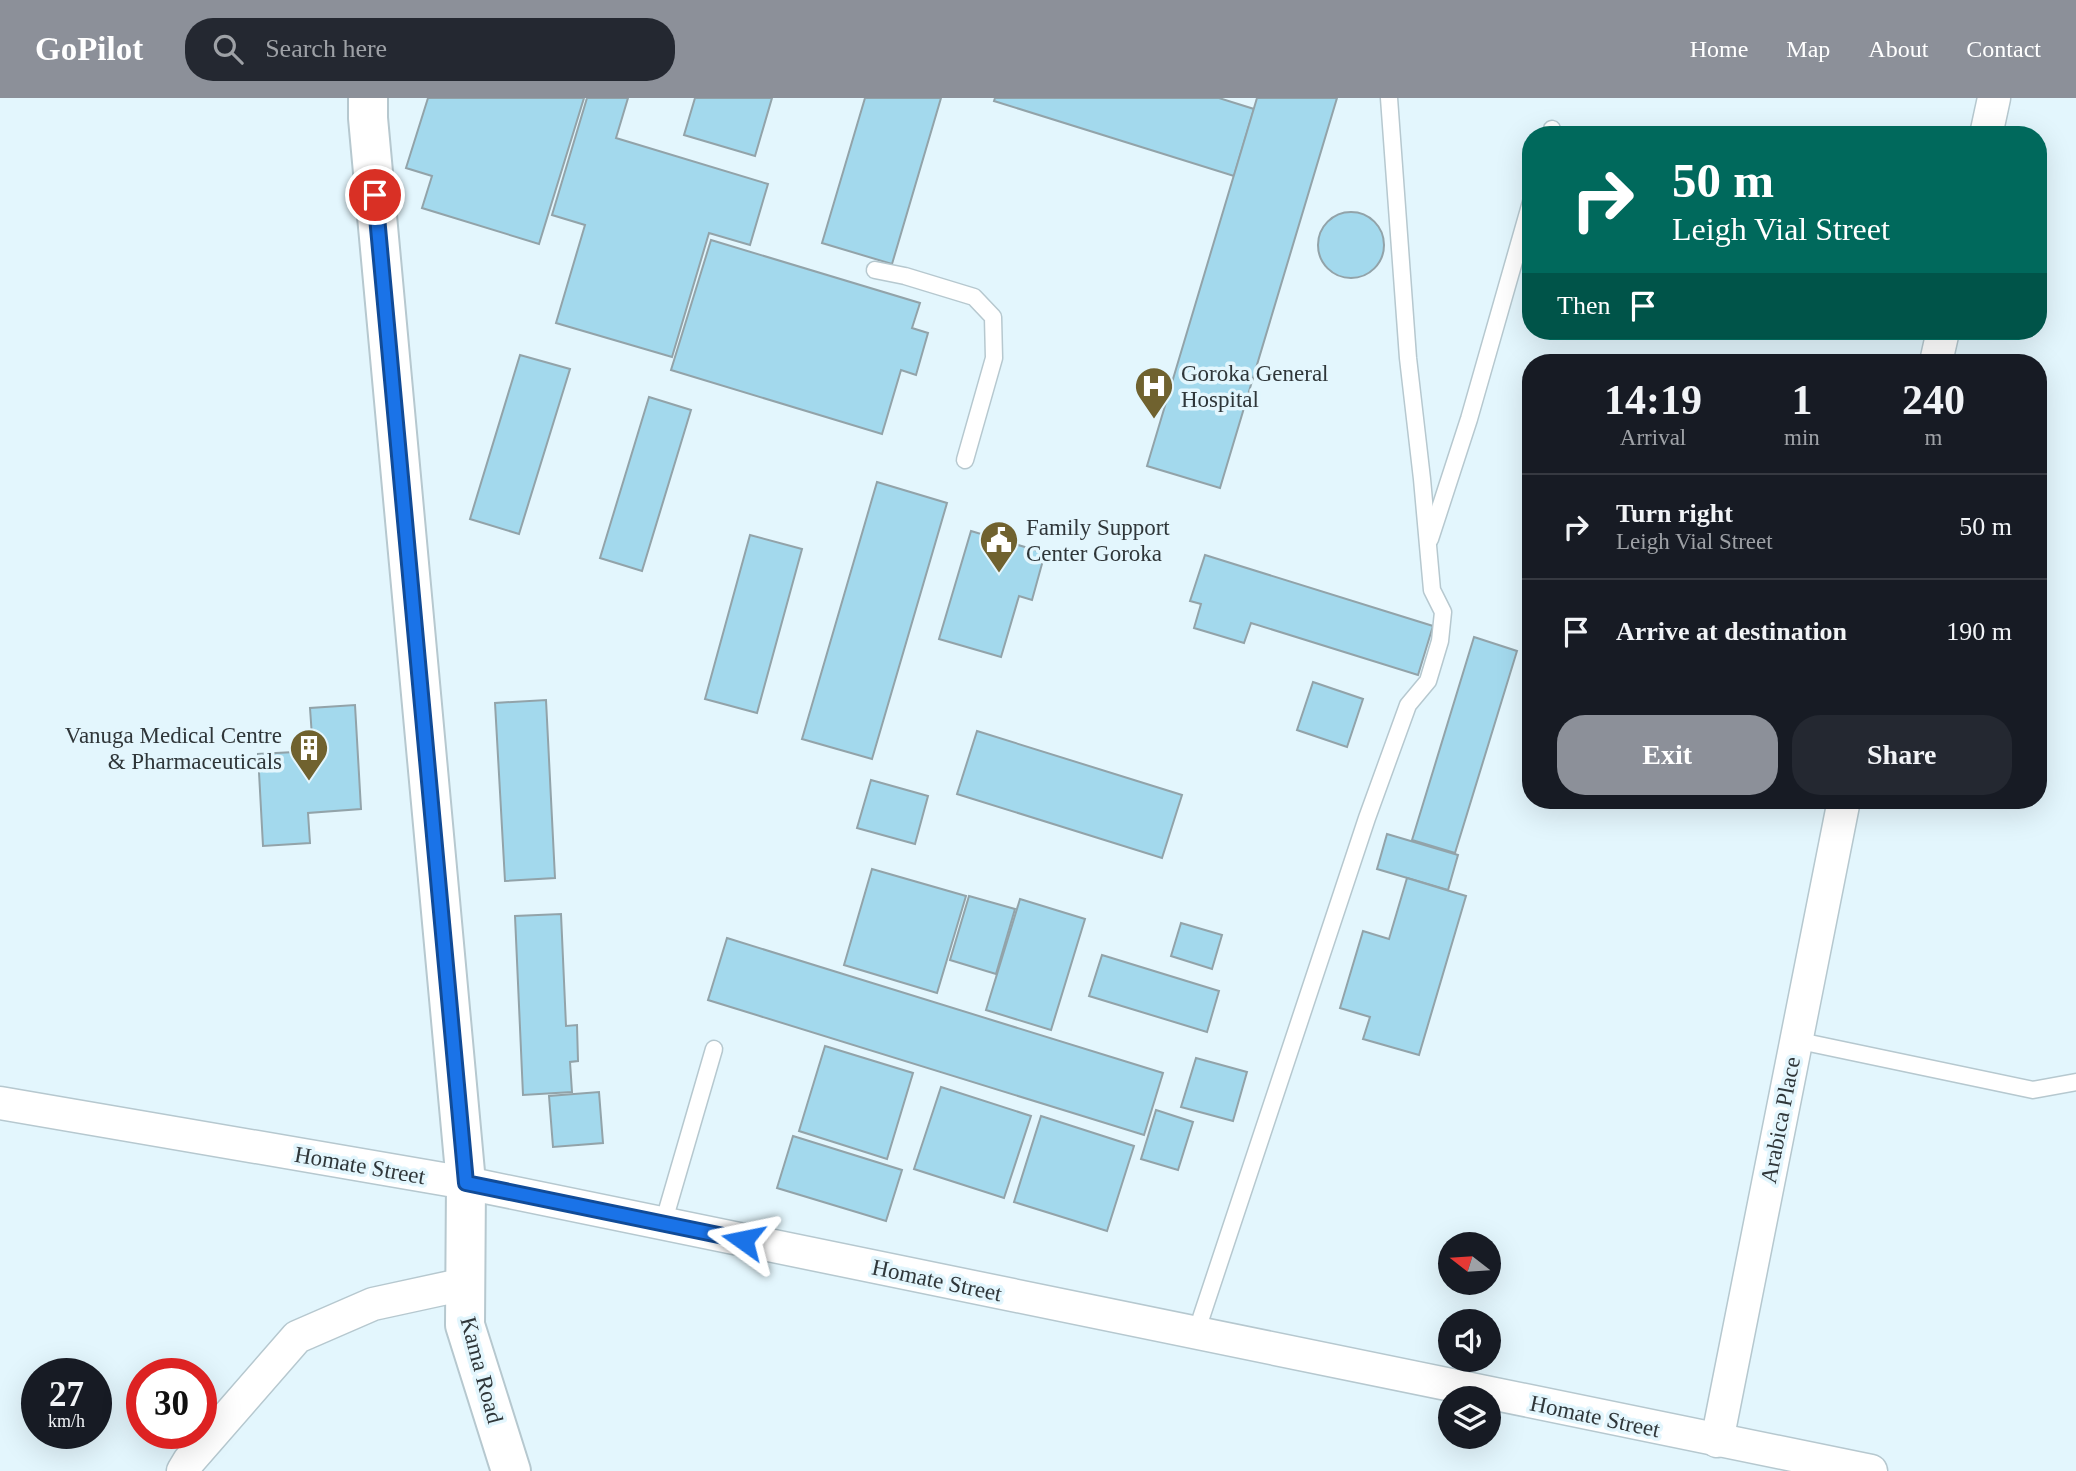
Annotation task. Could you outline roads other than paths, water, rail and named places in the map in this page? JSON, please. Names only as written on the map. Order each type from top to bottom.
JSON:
[{"type":"street","name":"Kama Road","points":[[368,98],[466,1183],[465,1325],[511,1471]]},
{"type":"street","points":[[1988,126],[1994,98]]},
{"type":"street","name":"Arabica Place","points":[[1717,1441],[1842,809]]},
{"type":"street","name":"Homate Street","points":[[0,1102],[466,1183],[1871,1471]]},
{"type":"street","points":[[183,1471],[297,1337],[373,1304],[466,1284]]},
{"type":"lane","points":[[1196,1334],[1367,818],[1408,705],[1428,681],[1440,641],[1443,612],[1432,590],[1408,358],[1389,98]]},
{"type":"lane","points":[[1428,545],[1469,419],[1522,234]]},
{"type":"lane","points":[[874,270],[905,276],[974,297],[993,317],[994,358],[964,460]]},
{"type":"lane","points":[[1795,1040],[2033,1090],[2076,1082]]},
{"type":"lane","points":[[663,1224],[714,1049]]},
{"type":"place","name":"Goroka General Hospital","points":[[1154,420]]},
{"type":"place","name":"Family Support Center Goroka","points":[[999,574]]},
{"type":"place","name":"Vanuga Medical Centre & Pharmaceuticals","points":[[309,782]]}]
